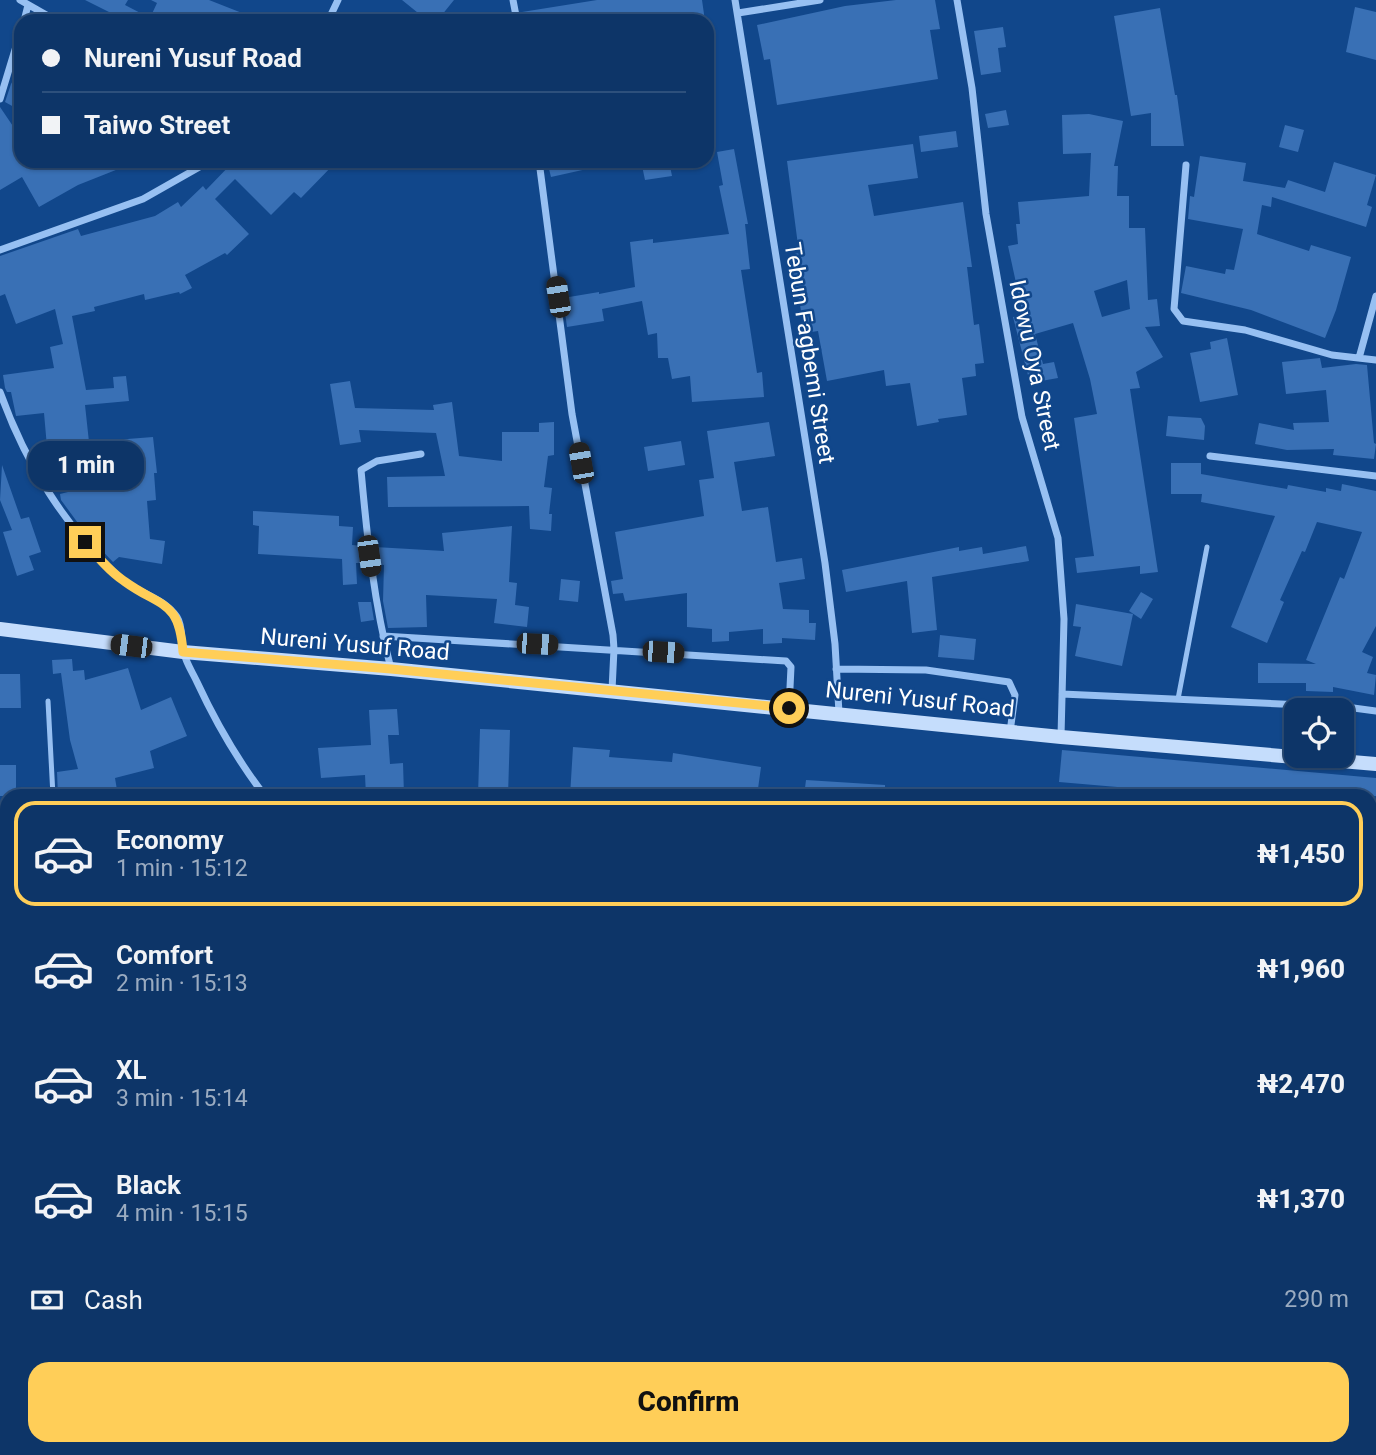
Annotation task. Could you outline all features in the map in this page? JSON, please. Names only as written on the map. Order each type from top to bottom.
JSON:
[{"type":"street","points":[[20,0],[44,14]]},
{"type":"street","name":"Tebun Fagbemi Street","points":[[735,0],[825,563],[839,713]]},
{"type":"street","points":[[738,13],[820,0]]},
{"type":"street","name":"Idowu Oya Street","points":[[957,0],[972,88],[986,214],[1022,417],[1058,538],[1064,619],[1060,737]]},
{"type":"street","points":[[26,14],[28,5]]},
{"type":"street","points":[[0,99],[14,53]]},
{"type":"street","points":[[1186,165],[1174,309],[1184,321],[1245,330],[1332,355],[1376,360]]},
{"type":"street","points":[[0,250],[143,199],[198,168]]},
{"type":"street","points":[[540,168],[572,414],[614,649],[612,690]]},
{"type":"street","points":[[1359,358],[1376,296]]},
{"type":"street","points":[[0,392],[17,434],[49,494],[73,528],[123,581],[162,603],[177,617],[182,631],[183,652],[218,726],[260,789]]},
{"type":"street","points":[[391,669],[369,556],[361,470],[377,461],[421,454]]},
{"type":"street","points":[[1210,456],[1376,475]]},
{"type":"street","name":"Nureni Yusuf Road","points":[[0,629],[183,652],[612,690],[1060,737],[1376,764]]},
{"type":"street","points":[[383,636],[786,661],[791,667],[789,708]]},
{"type":"street","points":[[836,669],[926,670],[1009,681],[1014,695],[1010,732]]},
{"type":"street","points":[[1062,694],[1376,710]]},
{"type":"lane","points":[[1178,699],[1207,547]]},
{"type":"lane","points":[[48,701],[53,789]]},
{"type":"building","points":[[85,0],[128,0],[125,5],[142,14],[113,14]]},
{"type":"building","points":[[151,0],[209,0],[245,14],[152,14],[157,3]]},
{"type":"building","points":[[402,0],[454,0],[443,14],[419,14]]},
{"type":"building","points":[[597,0],[702,0],[704,14],[522,14]]},
{"type":"building","points":[[896,0],[935,0],[940,29],[930,30],[938,79],[777,105],[770,59],[764,60],[757,25],[845,6]]},
{"type":"building","points":[[1355,7],[1376,12],[1376,60],[1346,52]]},
{"type":"building","points":[[1160,8],[1184,146],[1151,146],[1151,113],[1131,116],[1114,16]]},
{"type":"building","points":[[1003,27],[1006,47],[998,48],[1001,72],[981,75],[974,31]]},
{"type":"building","points":[[14,79],[14,107],[5,102]]},
{"type":"building","points":[[0,107],[14,128],[14,168],[121,168],[78,185],[39,207],[22,177],[0,190]]},
{"type":"building","points":[[1006,110],[1009,125],[988,128],[985,114]]},
{"type":"building","points":[[1089,114],[1123,121],[1114,166],[1118,166],[1117,196],[1129,196],[1129,228],[1145,228],[1148,300],[1157,299],[1160,326],[1145,327],[1163,357],[1136,372],[1140,388],[1130,389],[1158,572],[1140,574],[1140,566],[1077,573],[1075,558],[1094,556],[1074,418],[1097,414],[1090,379],[1073,323],[1035,334],[1043,364],[1054,362],[1058,378],[1030,383],[1013,317],[1023,315],[1008,246],[1018,244],[1018,202],[1089,196],[1091,153],[1063,154],[1062,115]],"holes":[[[1127,280],[1130,309],[1102,317],[1094,291]]]},
{"type":"building","points":[[1285,125],[1304,130],[1298,152],[1279,147]]},
{"type":"building","points":[[956,131],[958,147],[921,152],[919,136]]},
{"type":"building","points":[[913,144],[918,178],[868,185],[874,216],[963,202],[972,267],[967,267],[974,325],[979,324],[984,363],[975,364],[976,376],[962,378],[967,415],[938,419],[939,422],[917,426],[910,383],[886,386],[884,370],[827,381],[818,331],[805,333],[798,294],[795,294],[790,255],[799,253],[787,161]]},
{"type":"building","points":[[734,149],[748,224],[745,224],[750,269],[741,270],[757,373],[762,372],[764,397],[692,402],[690,376],[672,379],[668,358],[658,358],[657,333],[648,335],[642,301],[602,309],[604,321],[567,327],[563,298],[635,287],[630,242],[653,239],[653,243],[729,234],[719,186],[723,185],[717,152]]},
{"type":"building","points":[[1200,156],[1246,163],[1243,181],[1285,188],[1288,180],[1325,192],[1334,162],[1376,175],[1367,205],[1372,207],[1366,227],[1272,197],[1271,207],[1262,205],[1257,234],[1309,251],[1311,245],[1351,257],[1325,338],[1251,310],[1181,293],[1186,266],[1225,274],[1226,269],[1234,270],[1243,229],[1188,219],[1190,196],[1194,197]]},
{"type":"building","points":[[227,168],[330,168],[301,198],[294,192],[271,215],[235,179],[215,199],[249,234],[227,255],[225,253],[185,275],[192,288],[180,294],[179,292],[145,300],[144,294],[94,307],[95,311],[72,316],[86,390],[114,388],[113,377],[126,376],[129,401],[85,405],[89,442],[153,437],[157,473],[154,473],[156,500],[147,501],[150,539],[165,541],[162,564],[119,557],[113,562],[86,534],[61,500],[60,494],[68,492],[63,445],[47,447],[44,413],[16,416],[11,392],[7,392],[5,388],[3,375],[54,368],[50,347],[63,344],[55,309],[16,324],[5,294],[0,296],[0,256],[78,229],[81,236],[155,216],[178,202],[181,207],[203,186],[206,190]]},
{"type":"building","points":[[549,168],[592,168],[551,177]]},
{"type":"building","points":[[642,168],[670,168],[672,176],[645,180]]},
{"type":"building","points":[[1227,338],[1238,395],[1200,402],[1190,353],[1211,349],[1210,342]]},
{"type":"building","points":[[1320,358],[1322,368],[1367,365],[1376,444],[1374,459],[1333,455],[1334,449],[1287,450],[1255,444],[1259,423],[1294,430],[1293,423],[1329,422],[1326,390],[1286,394],[1282,362]]},
{"type":"building","points":[[350,381],[355,408],[434,410],[433,405],[452,402],[459,456],[502,461],[502,432],[539,432],[539,423],[554,422],[554,455],[548,456],[544,487],[552,488],[549,514],[552,514],[551,531],[530,529],[529,506],[388,507],[387,477],[445,476],[436,433],[359,430],[361,442],[340,445],[330,384]]},
{"type":"building","points":[[1168,416],[1201,418],[1205,426],[1204,440],[1166,436]]},
{"type":"building","points":[[769,422],[775,456],[734,462],[742,511],[768,507],[776,562],[802,558],[805,579],[779,583],[783,609],[809,610],[809,623],[816,623],[815,640],[782,638],[782,643],[763,644],[763,629],[729,632],[729,641],[712,642],[712,629],[687,627],[687,593],[625,601],[623,593],[613,594],[611,581],[623,579],[615,532],[704,516],[699,480],[714,478],[707,431]]},
{"type":"building","points":[[681,441],[685,465],[648,471],[644,447]]},
{"type":"building","points":[[1171,463],[1201,463],[1201,474],[1287,489],[1288,485],[1326,492],[1326,488],[1341,491],[1342,484],[1376,491],[1376,626],[1362,652],[1373,657],[1367,673],[1376,675],[1374,695],[1333,687],[1333,692],[1306,691],[1306,683],[1258,683],[1258,663],[1316,664],[1306,660],[1340,577],[1344,579],[1362,532],[1317,522],[1280,600],[1284,602],[1267,643],[1231,627],[1275,516],[1201,502],[1202,494],[1171,494]]},
{"type":"building","points":[[2,465],[21,519],[29,517],[41,552],[29,556],[34,570],[17,576],[3,532],[12,530],[0,500]]},
{"type":"building","points":[[253,511],[339,516],[339,526],[353,527],[352,545],[363,546],[365,563],[356,563],[357,584],[343,585],[342,559],[258,554],[259,526],[253,525]]},
{"type":"building","points":[[512,526],[509,582],[517,583],[515,605],[529,607],[527,627],[494,623],[497,599],[426,595],[427,627],[388,628],[383,601],[384,565],[377,564],[375,547],[444,551],[442,533]]},
{"type":"building","points":[[1026,546],[1029,561],[932,577],[937,630],[912,633],[907,581],[846,592],[842,570],[959,547],[959,551],[982,547],[983,554]]},
{"type":"building","points":[[561,579],[580,581],[578,602],[559,600]]},
{"type":"building","points":[[1141,592],[1153,599],[1141,619],[1129,611]]},
{"type":"building","points":[[358,602],[371,602],[374,620],[361,622]]},
{"type":"building","points":[[1076,604],[1133,614],[1122,666],[1075,656],[1081,627],[1073,626]]},
{"type":"building","points":[[940,635],[976,639],[974,660],[938,657]]},
{"type":"building","points":[[72,659],[73,671],[84,670],[85,680],[128,668],[141,710],[171,697],[187,736],[150,751],[154,768],[115,778],[117,789],[58,789],[57,772],[78,769],[70,740],[61,673],[53,674],[52,660]]},
{"type":"building","points":[[0,674],[20,674],[21,708],[0,708]]},
{"type":"building","points":[[397,709],[399,735],[388,735],[390,764],[403,763],[404,789],[366,789],[365,775],[321,778],[318,748],[371,745],[369,710]]},
{"type":"building","points":[[480,729],[510,730],[508,789],[478,789]]},
{"type":"building","points":[[573,747],[610,750],[609,757],[672,762],[673,753],[761,767],[758,789],[570,789]]},
{"type":"building","points":[[1062,750],[1376,778],[1376,789],[1140,789],[1059,782]]},
{"type":"building","points":[[0,765],[16,765],[16,789],[0,789]]},
{"type":"building","points":[[806,780],[885,785],[885,789],[805,789]]},
{"type":"route","points":[[85,542],[123,581],[162,603],[177,617],[182,631],[183,652],[391,669],[789,708]]}]
